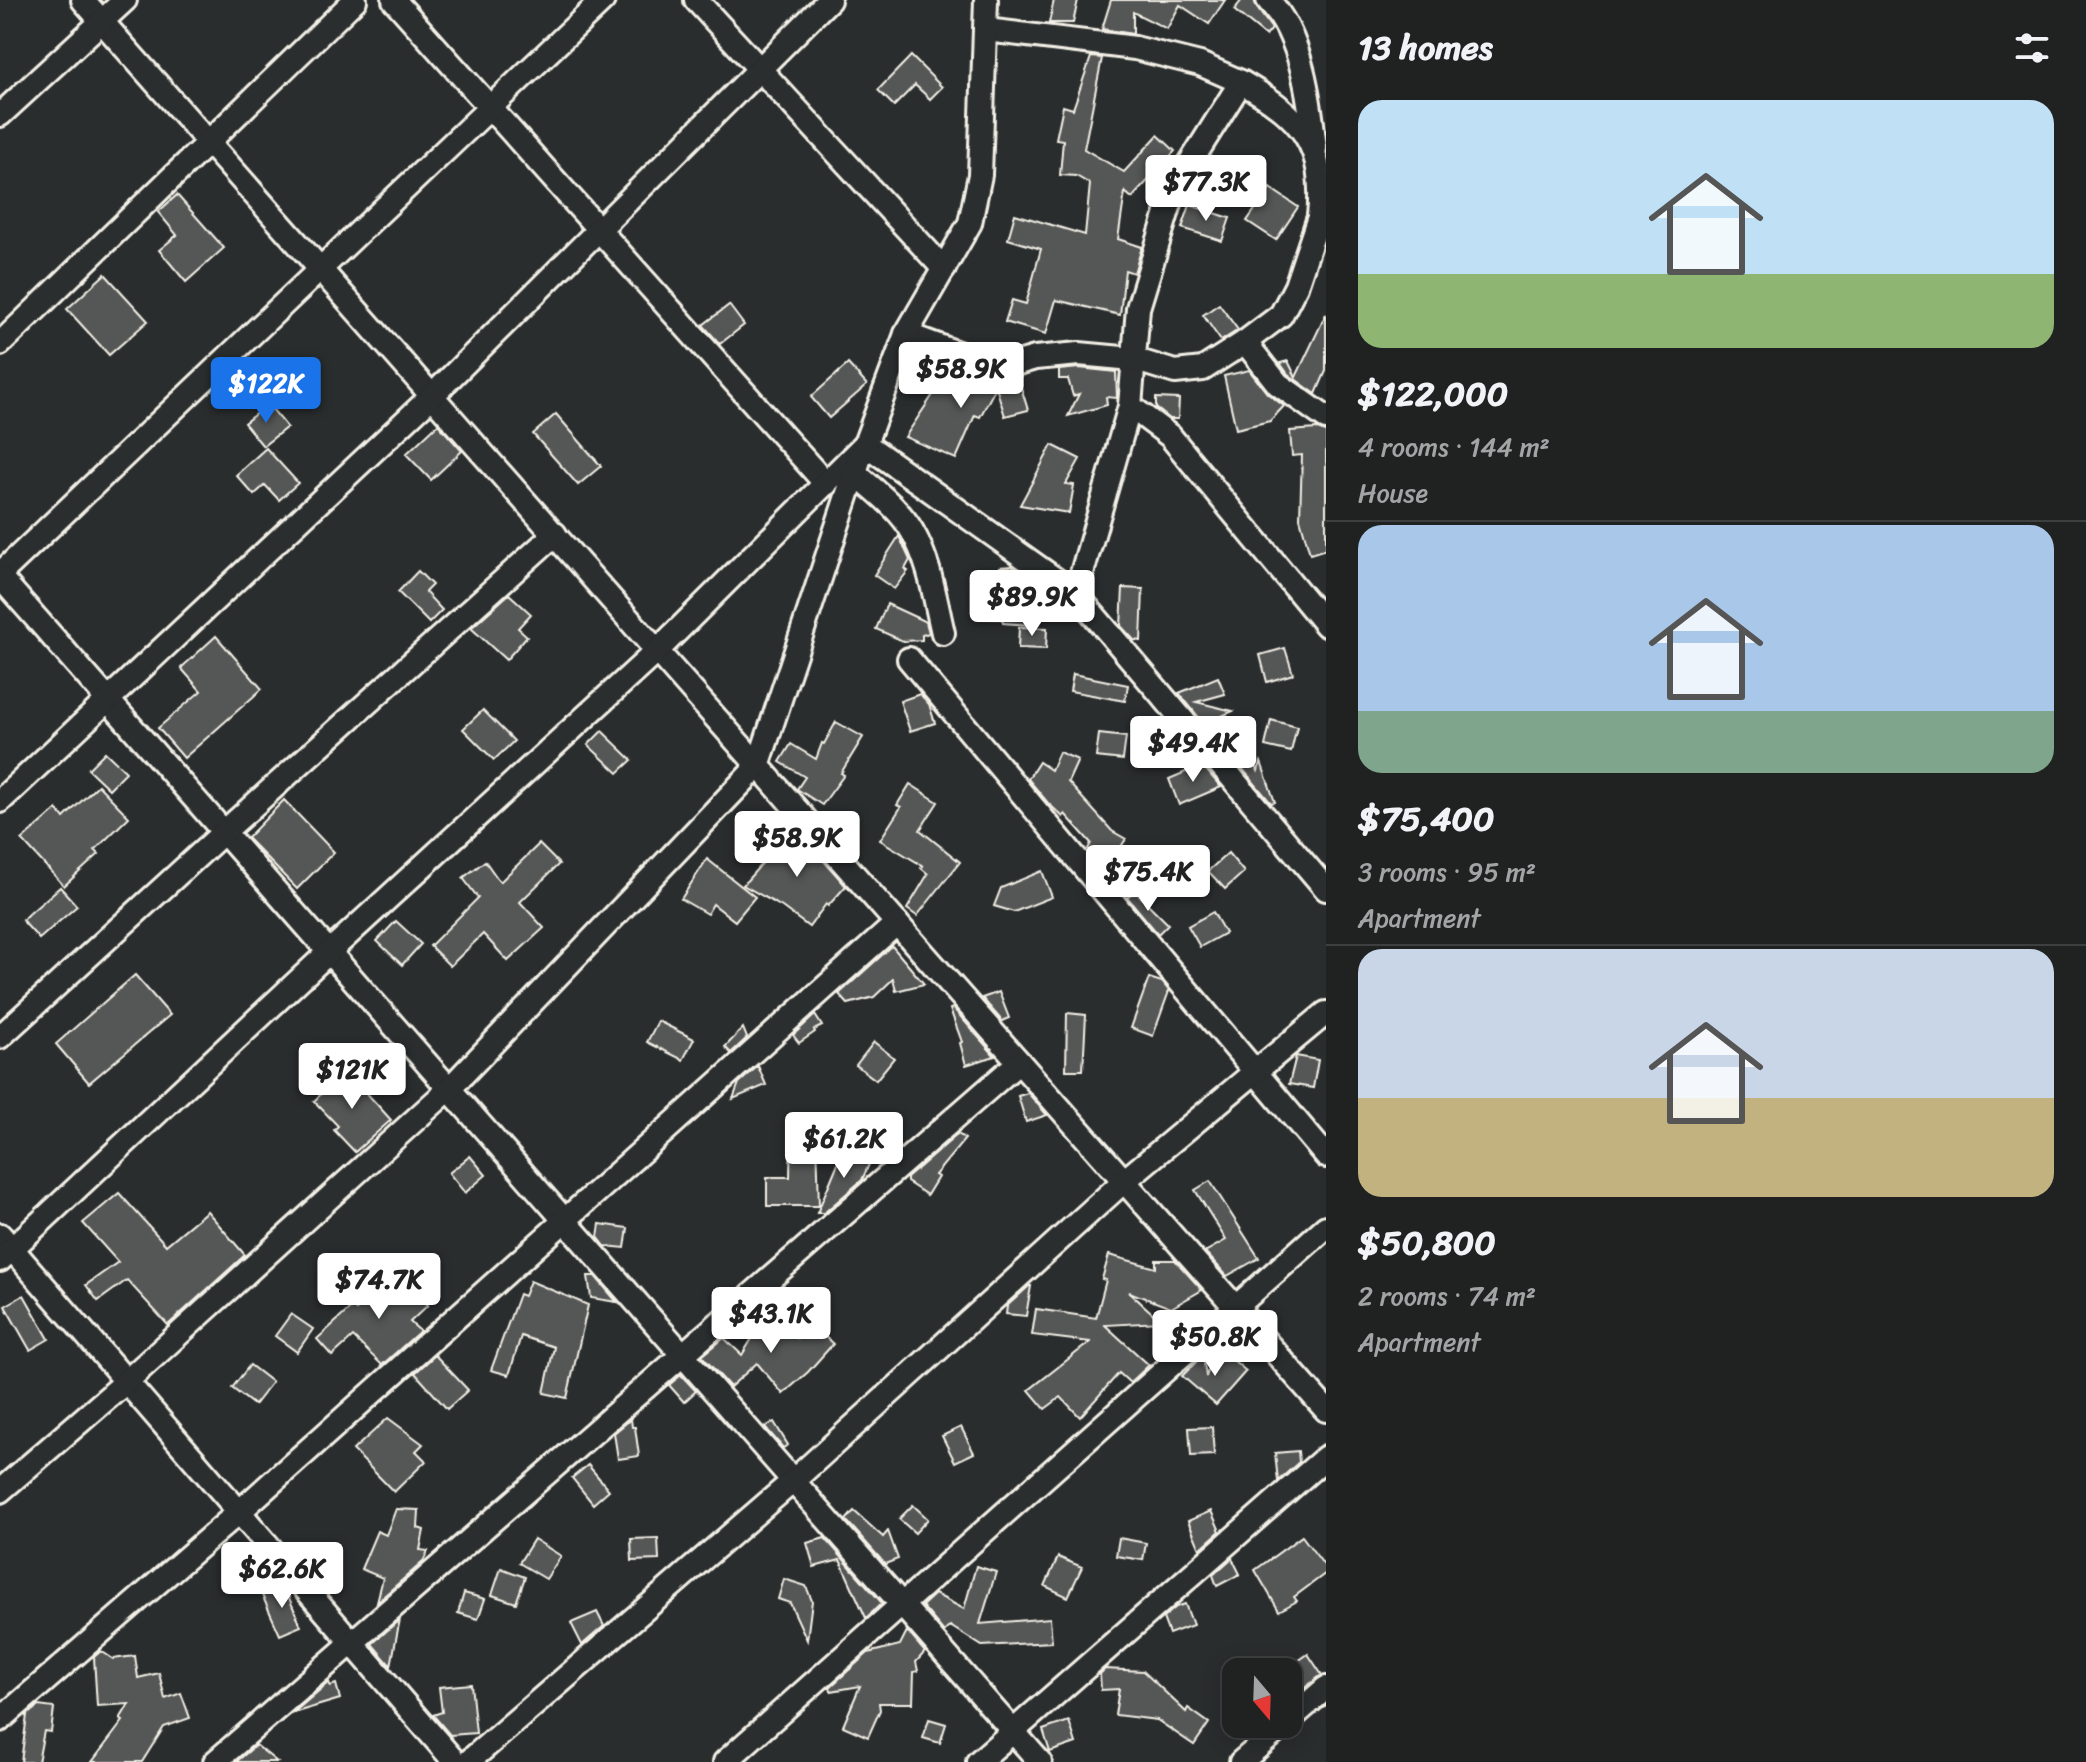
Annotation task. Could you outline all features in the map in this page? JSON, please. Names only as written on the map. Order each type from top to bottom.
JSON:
[{"type":"street","points":[[83,0],[1326,1410]]},
{"type":"street","points":[[0,115],[125,0]]},
{"type":"street","points":[[0,344],[355,0]]},
{"type":"street","points":[[394,0],[826,484]]},
{"type":"street","points":[[603,0],[0,576],[1040,1762]]},
{"type":"street","points":[[696,0],[944,269]]},
{"type":"street","points":[[0,801],[432,396],[829,0]]},
{"type":"street","points":[[0,1491],[127,1381],[449,1089],[758,766],[855,473],[906,334],[970,223],[980,175],[986,0]]},
{"type":"street","points":[[906,334],[990,365],[1008,366],[1035,358],[1079,354],[1133,359],[1175,372],[1203,369],[1281,315],[1296,286],[1322,218],[1323,186],[1309,94],[1289,32],[1268,0]]},
{"type":"street","points":[[986,30],[1135,48],[1200,64],[1272,100],[1293,119],[1316,150]]},
{"type":"street","points":[[1076,594],[1130,406],[1138,308],[1175,187],[1241,82]]},
{"type":"street","points":[[1245,342],[1278,384],[1326,418]]},
{"type":"street","points":[[1130,406],[1170,436],[1326,625]]},
{"type":"street","points":[[455,1762],[127,1381],[4,1248],[657,651],[865,444]]},
{"type":"street","points":[[865,444],[1076,594],[1326,889]]},
{"type":"street","points":[[855,473],[891,504],[911,529],[926,561],[943,633]]},
{"type":"street","points":[[0,1037],[555,534]]},
{"type":"street","points":[[909,659],[1326,1156]]},
{"type":"street","points":[[0,1720],[239,1512],[897,923]]},
{"type":"street","points":[[468,1762],[793,1481],[1124,1181],[1326,1013]]},
{"type":"street","points":[[215,1762],[1019,1062]]},
{"type":"street","points":[[725,1762],[1326,1227]]},
{"type":"street","points":[[978,1762],[1326,1457]]},
{"type":"street","points":[[1302,1708],[1326,1688]]},
{"type":"street","points":[[1241,1762],[1268,1738]]},
{"type":"building","points":[[1054,0],[1078,0],[1073,23],[1049,23]]},
{"type":"building","points":[[1111,0],[1225,0],[1209,24],[1180,5],[1167,29],[1133,12],[1133,34],[1102,29]]},
{"type":"building","points":[[1242,0],[1254,0],[1272,29],[1266,36],[1234,10]]},
{"type":"building","points":[[911,56],[942,87],[930,99],[915,85],[894,106],[878,90]]},
{"type":"building","points":[[1091,57],[1102,58],[1084,149],[1124,172],[1158,135],[1175,151],[1132,198],[1125,192],[1118,239],[1142,247],[1134,273],[1125,270],[1120,315],[1056,300],[1046,334],[1005,322],[1012,300],[1026,304],[1041,249],[1008,239],[1015,214],[1085,235],[1090,184],[1076,176],[1060,175],[1063,140],[1056,139],[1063,106],[1073,109]]},
{"type":"building","points":[[1270,188],[1298,207],[1276,240],[1247,221]]},
{"type":"building","points":[[177,195],[224,248],[186,282],[159,250],[177,235],[158,212]]},
{"type":"building","points":[[1190,205],[1230,218],[1222,241],[1182,228]]},
{"type":"building","points":[[105,274],[148,321],[109,355],[67,309]]},
{"type":"building","points":[[1219,304],[1238,330],[1221,341],[1203,315]]},
{"type":"building","points":[[729,305],[744,325],[720,344],[703,325]]},
{"type":"building","points":[[1326,314],[1326,371],[1316,394],[1288,374],[1280,363],[1288,361],[1296,377]]},
{"type":"building","points":[[848,364],[867,385],[829,418],[811,397]]},
{"type":"building","points":[[952,366],[1011,386],[1020,384],[1028,410],[1005,416],[996,387],[980,417],[975,415],[956,459],[905,437]]},
{"type":"building","points":[[1079,368],[1116,372],[1117,398],[1106,397],[1107,405],[1068,416],[1079,394],[1073,396],[1068,379],[1059,379],[1059,370]]},
{"type":"building","points":[[1249,370],[1267,393],[1284,406],[1270,421],[1236,429],[1224,376]]},
{"type":"building","points":[[1156,398],[1179,399],[1178,419],[1170,419],[1156,408]]},
{"type":"building","points":[[268,404],[287,427],[263,446],[244,423]]},
{"type":"building","points":[[556,414],[601,466],[578,485],[533,434]]},
{"type":"building","points":[[438,424],[462,451],[431,480],[406,454]]},
{"type":"building","points":[[1317,429],[1326,432],[1326,549],[1310,554],[1300,518],[1302,455],[1292,456],[1290,431]]},
{"type":"building","points":[[1052,445],[1080,459],[1066,484],[1074,485],[1069,513],[1020,505]]},
{"type":"building","points":[[266,448],[298,483],[279,500],[265,485],[254,495],[236,475]]},
{"type":"building","points":[[899,536],[910,560],[905,569],[908,571],[894,589],[874,575]]},
{"type":"building","points":[[1012,566],[1021,572],[1024,601],[1031,601],[1030,625],[1003,623],[1003,619],[976,618],[976,582],[1002,582],[1000,567]]},
{"type":"building","points":[[418,571],[432,585],[425,592],[442,610],[429,623],[398,592]]},
{"type":"building","points":[[1123,588],[1143,589],[1141,641],[1134,640],[1121,626]]},
{"type":"building","points":[[509,594],[531,614],[518,628],[527,636],[506,660],[471,628]]},
{"type":"building","points":[[887,604],[926,622],[929,633],[922,635],[922,640],[903,641],[876,629]]},
{"type":"building","points":[[1019,627],[1047,628],[1046,649],[1018,648]]},
{"type":"building","points":[[216,636],[262,689],[184,758],[158,728],[201,691],[181,668]]},
{"type":"building","points":[[1285,648],[1293,674],[1267,682],[1260,655]]},
{"type":"building","points":[[1073,674],[1128,685],[1125,701],[1070,691]]},
{"type":"building","points":[[1218,677],[1225,694],[1196,702],[1233,711],[1204,724],[1179,693]]},
{"type":"building","points":[[920,694],[929,704],[935,723],[910,731],[900,701]]},
{"type":"building","points":[[483,710],[514,741],[494,760],[463,729]]},
{"type":"building","points":[[1271,720],[1297,727],[1291,752],[1265,746]]},
{"type":"building","points":[[836,722],[863,737],[841,773],[844,775],[822,805],[797,789],[805,777],[780,762],[791,744],[816,759]]},
{"type":"building","points":[[602,731],[632,760],[618,773],[588,745]]},
{"type":"building","points":[[1099,734],[1126,737],[1123,760],[1096,757]]},
{"type":"building","points":[[1246,742],[1258,771],[1261,762],[1275,802],[1271,803],[1226,749]]},
{"type":"building","points":[[105,752],[126,772],[109,789],[88,769]]},
{"type":"building","points":[[1059,752],[1078,760],[1068,782],[1112,831],[1126,839],[1111,862],[1088,849],[1091,843],[1065,814],[1063,817],[1048,803],[1028,779],[1039,762],[1051,770]]},
{"type":"building","points":[[1202,765],[1221,787],[1179,805],[1169,779]]},
{"type":"building","points":[[910,784],[938,802],[920,830],[960,862],[917,916],[907,909],[928,874],[921,868],[923,866],[880,840],[901,807],[897,805]]},
{"type":"building","points":[[98,785],[129,817],[95,850],[99,854],[64,886],[22,840],[57,809],[64,818]]},
{"type":"building","points":[[284,800],[334,852],[297,889],[247,838]]},
{"type":"building","points":[[794,827],[846,886],[828,906],[826,904],[809,927],[743,885]]},
{"type":"building","points":[[539,844],[559,864],[520,902],[544,928],[508,961],[483,934],[450,966],[430,946],[478,898],[463,878],[485,861],[500,882]]},
{"type":"building","points":[[1228,853],[1244,872],[1225,889],[1208,871]]},
{"type":"building","points":[[707,859],[755,897],[735,921],[713,904],[707,914],[681,899]]},
{"type":"building","points":[[1042,871],[1052,897],[1014,912],[994,906],[1001,888]]},
{"type":"building","points":[[60,887],[77,906],[39,939],[22,920]]},
{"type":"building","points":[[1138,894],[1168,924],[1158,934],[1127,897]]},
{"type":"building","points":[[1213,912],[1225,933],[1200,947],[1188,926]]},
{"type":"building","points":[[396,921],[421,944],[402,965],[377,941]]},
{"type":"building","points":[[892,946],[924,984],[896,991],[893,979],[874,997],[848,1004],[839,994]]},
{"type":"building","points":[[135,975],[170,1015],[89,1083],[56,1044]]},
{"type":"building","points":[[1149,978],[1162,982],[1169,991],[1153,1036],[1131,1028]]},
{"type":"building","points":[[999,992],[1009,1018],[1002,1021],[982,998]]},
{"type":"building","points":[[953,1008],[995,1056],[966,1065],[962,1042],[950,1009]]},
{"type":"building","points":[[1067,1013],[1086,1015],[1083,1070],[1066,1070]]},
{"type":"building","points":[[815,1015],[822,1026],[799,1043],[793,1035]]},
{"type":"building","points":[[658,1021],[694,1039],[683,1060],[647,1042]]},
{"type":"building","points":[[743,1028],[747,1038],[731,1053],[725,1047]]},
{"type":"building","points":[[874,1042],[894,1058],[876,1080],[856,1065]]},
{"type":"building","points":[[1296,1056],[1318,1060],[1313,1088],[1289,1084]]},
{"type":"building","points":[[758,1066],[766,1085],[733,1099],[739,1083]]},
{"type":"building","points":[[346,1070],[391,1120],[355,1152],[334,1130],[338,1126],[314,1101]]},
{"type":"building","points":[[1028,1093],[1047,1115],[1026,1122],[1018,1096]]},
{"type":"building","points":[[791,1119],[814,1120],[812,1139],[817,1139],[819,1206],[767,1206],[767,1177],[790,1177]]},
{"type":"building","points":[[958,1134],[965,1139],[935,1175],[938,1177],[927,1195],[907,1182],[907,1178]]},
{"type":"building","points":[[843,1151],[870,1162],[862,1180],[824,1213],[817,1213]]},
{"type":"building","points":[[470,1156],[486,1175],[465,1193],[449,1173]]},
{"type":"building","points":[[1210,1181],[1259,1258],[1227,1276],[1205,1252],[1226,1240],[1195,1190]]},
{"type":"building","points":[[119,1193],[166,1245],[207,1211],[245,1255],[168,1325],[127,1280],[98,1301],[86,1285],[118,1262],[83,1223]]},
{"type":"building","points":[[600,1224],[628,1228],[625,1248],[605,1246],[598,1237]]},
{"type":"building","points":[[1109,1255],[1156,1268],[1156,1260],[1175,1260],[1202,1290],[1171,1308],[1129,1292],[1162,1322],[1105,1325],[1149,1365],[1130,1383],[1119,1373],[1080,1417],[1061,1397],[1045,1409],[1029,1390],[1090,1342],[1032,1335],[1036,1309],[1096,1318]]},
{"type":"building","points":[[397,1270],[428,1305],[410,1322],[420,1331],[382,1365],[353,1337],[332,1356],[317,1339],[353,1306],[356,1310]]},
{"type":"building","points":[[588,1276],[595,1276],[617,1302],[591,1298]]},
{"type":"building","points":[[530,1281],[588,1305],[567,1398],[544,1393],[554,1347],[521,1336],[509,1375],[491,1370],[519,1294],[524,1296]]},
{"type":"building","points":[[1029,1286],[1026,1316],[1006,1314],[1007,1306]]},
{"type":"building","points":[[24,1295],[49,1339],[30,1350],[5,1306]]},
{"type":"building","points":[[291,1314],[313,1329],[297,1352],[275,1336]]},
{"type":"building","points":[[764,1319],[797,1338],[810,1323],[833,1344],[783,1394],[757,1363],[730,1387],[702,1356],[724,1338],[742,1355]]},
{"type":"building","points":[[1226,1354],[1246,1371],[1216,1405],[1182,1376],[1203,1355],[1206,1377],[1210,1365],[1214,1367]]},
{"type":"building","points":[[435,1355],[468,1390],[447,1409],[415,1373]]},
{"type":"building","points":[[250,1365],[272,1382],[254,1405],[232,1388]]},
{"type":"building","points":[[681,1375],[696,1391],[684,1402],[669,1385]]},
{"type":"building","points":[[388,1418],[423,1444],[416,1451],[426,1461],[394,1492],[353,1450]]},
{"type":"building","points":[[631,1419],[639,1456],[618,1459],[614,1433]]},
{"type":"building","points":[[774,1422],[788,1445],[783,1448],[765,1427]]},
{"type":"building","points":[[961,1427],[974,1453],[955,1462],[942,1436]]},
{"type":"building","points":[[1212,1427],[1214,1455],[1191,1456],[1189,1428]]},
{"type":"building","points":[[1298,1451],[1299,1462],[1278,1481],[1275,1453]]},
{"type":"building","points":[[588,1465],[609,1490],[593,1504],[572,1478]]},
{"type":"building","points":[[913,1505],[928,1519],[915,1533],[899,1519]]},
{"type":"building","points":[[396,1509],[419,1510],[418,1528],[424,1530],[420,1550],[428,1551],[423,1562],[377,1602],[383,1578],[361,1569],[377,1531],[386,1535]]},
{"type":"building","points":[[854,1511],[883,1537],[888,1531],[898,1559],[885,1564],[846,1520]]},
{"type":"building","points":[[1211,1511],[1220,1531],[1200,1549],[1188,1521]]},
{"type":"building","points":[[1302,1536],[1326,1568],[1326,1573],[1294,1597],[1297,1601],[1279,1611],[1255,1570]]},
{"type":"building","points":[[658,1538],[659,1560],[632,1561],[631,1539]]},
{"type":"building","points":[[825,1538],[882,1603],[866,1618],[840,1560],[814,1567],[807,1543]]},
{"type":"building","points":[[1119,1538],[1146,1543],[1143,1560],[1116,1556]]},
{"type":"building","points":[[534,1539],[561,1556],[546,1579],[519,1563]]},
{"type":"building","points":[[1058,1557],[1082,1567],[1068,1597],[1045,1586]]},
{"type":"building","points":[[1232,1558],[1240,1574],[1217,1586],[1213,1575]]},
{"type":"building","points":[[976,1566],[996,1572],[980,1624],[1050,1618],[1052,1642],[982,1646],[950,1626],[944,1632],[922,1606],[935,1594],[964,1609]]},
{"type":"building","points":[[501,1568],[525,1577],[516,1603],[492,1595]]},
{"type":"building","points":[[784,1579],[806,1586],[812,1601],[807,1640],[790,1603],[778,1599]]},
{"type":"building","points":[[284,1586],[301,1626],[280,1635],[262,1595]]},
{"type":"building","points":[[464,1593],[485,1599],[478,1619],[458,1613]]},
{"type":"building","points":[[1185,1604],[1193,1625],[1169,1634],[1163,1618]]},
{"type":"building","points":[[597,1612],[604,1626],[582,1645],[571,1623]]},
{"type":"building","points":[[400,1619],[397,1634],[391,1666],[372,1644]]},
{"type":"building","points":[[907,1631],[925,1652],[916,1662],[918,1671],[914,1672],[913,1703],[879,1703],[880,1710],[868,1737],[843,1726],[860,1686],[831,1691],[830,1687],[868,1653],[900,1645]]},
{"type":"building","points":[[101,1651],[113,1659],[135,1656],[138,1678],[159,1673],[165,1699],[181,1693],[190,1718],[164,1727],[142,1762],[92,1762],[123,1721],[120,1719],[129,1704],[97,1706],[94,1657]]},
{"type":"building","points":[[1308,1654],[1322,1675],[1302,1690],[1302,1658]]},
{"type":"building","points":[[1105,1669],[1143,1671],[1186,1712],[1188,1708],[1209,1723],[1194,1745],[1157,1720],[1115,1715],[1119,1689],[1101,1690],[1100,1674]]},
{"type":"building","points":[[329,1682],[330,1686],[336,1684],[340,1699],[293,1713]]},
{"type":"building","points":[[471,1684],[476,1733],[450,1735],[433,1715],[442,1712],[439,1687]]},
{"type":"building","points":[[38,1706],[54,1708],[51,1732],[44,1731],[38,1762],[21,1762],[27,1715]]},
{"type":"building","points":[[929,1719],[946,1724],[940,1743],[923,1738]]},
{"type":"building","points":[[1069,1721],[1076,1743],[1050,1752],[1043,1730]]},
{"type":"building","points":[[256,1745],[277,1762],[236,1762]]}]
